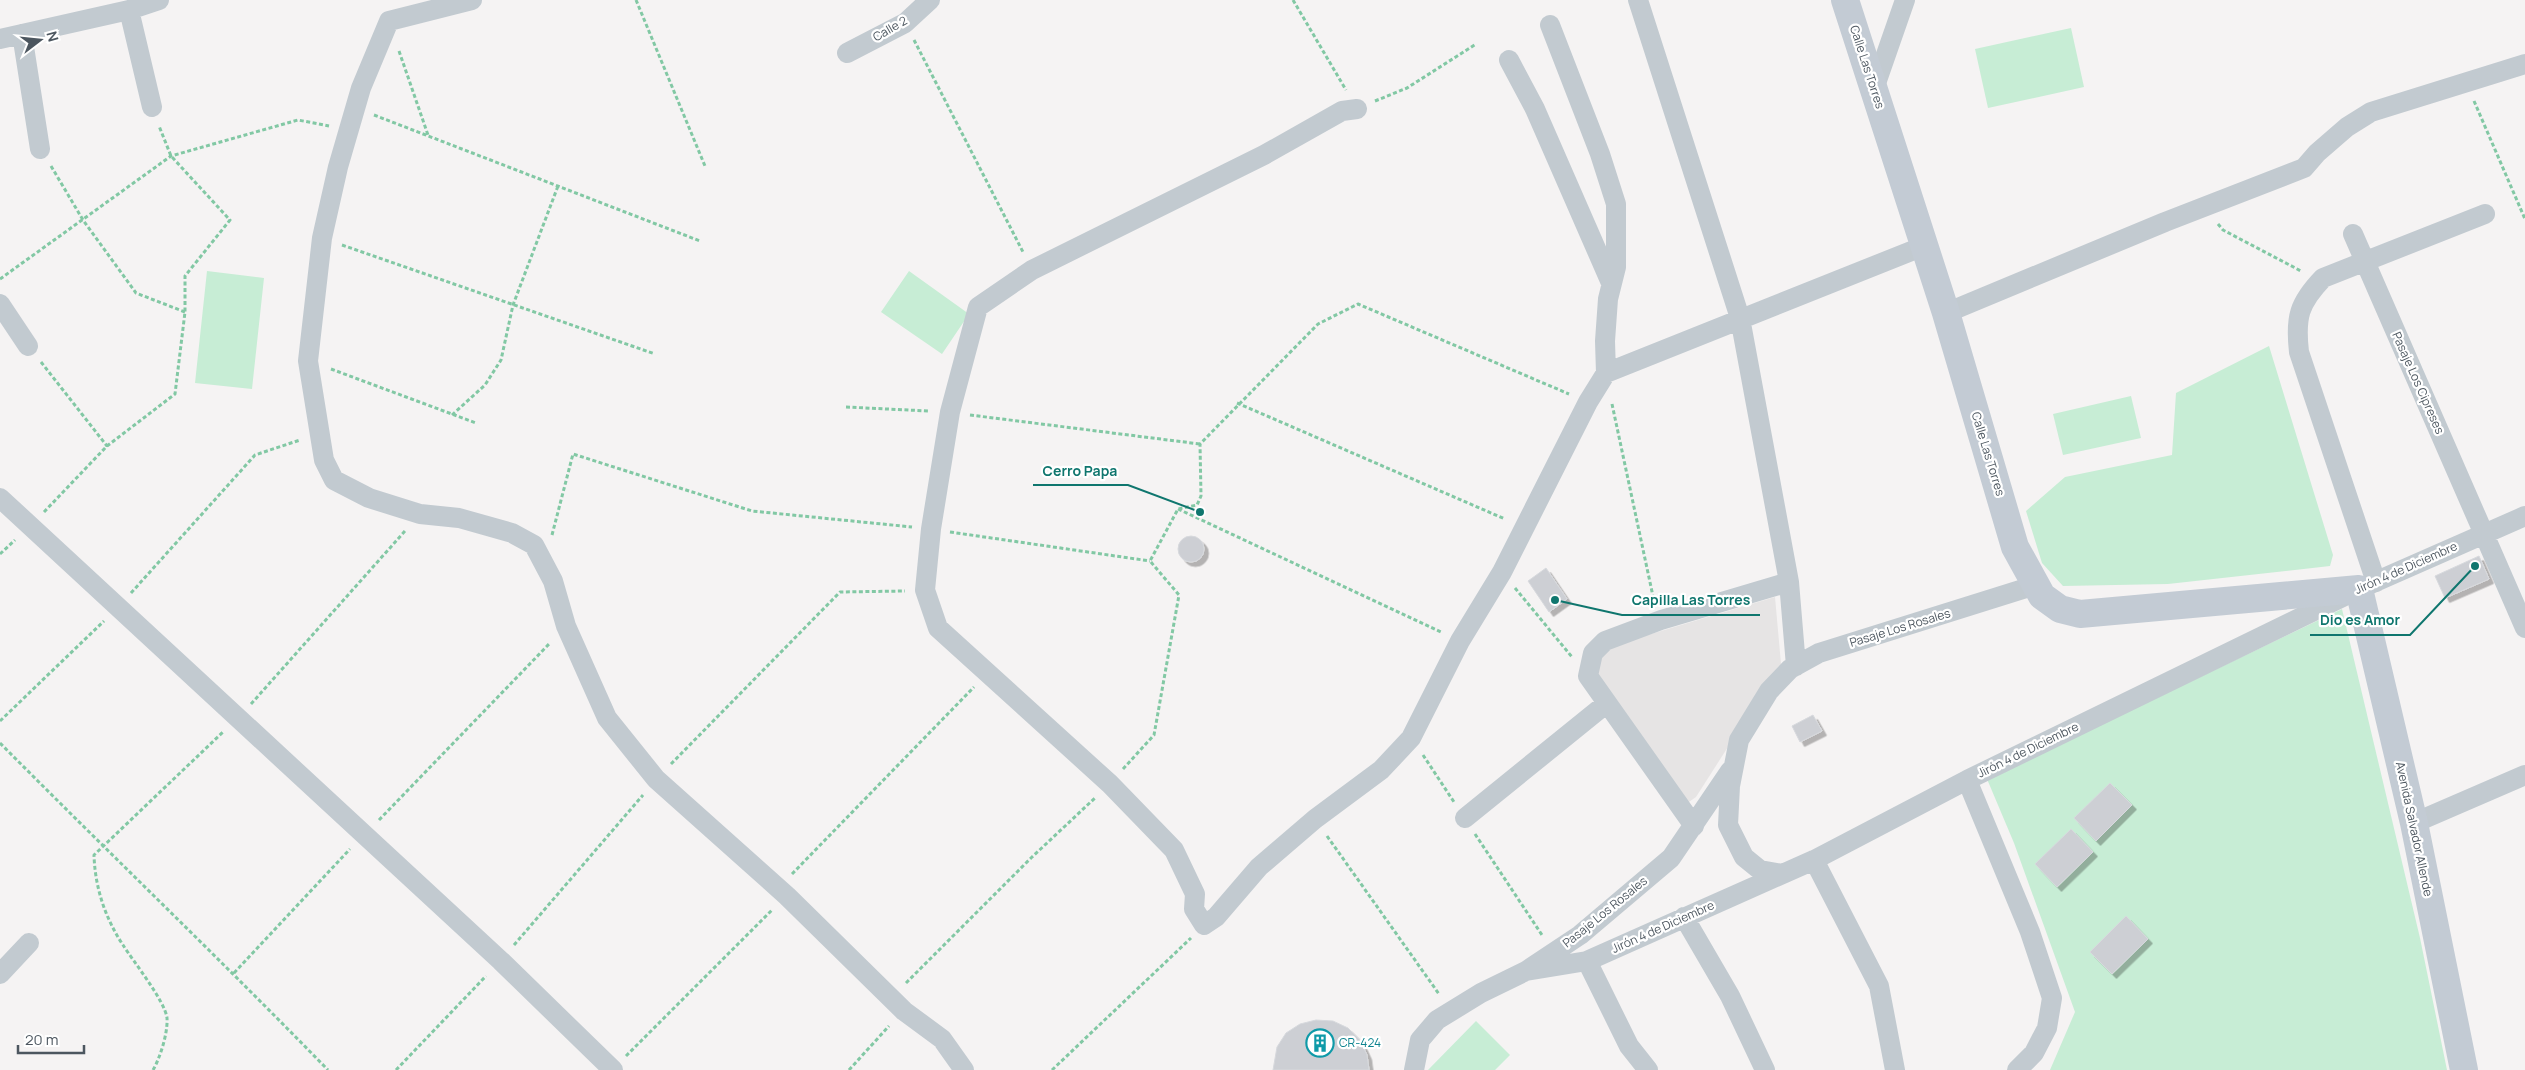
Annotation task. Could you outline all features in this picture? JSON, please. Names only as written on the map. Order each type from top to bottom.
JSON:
[{"type":"street","points":[[0,38],[129,10],[159,0]]},
{"type":"street","points":[[472,0],[389,22],[361,88],[348,132],[322,238],[308,361],[324,460],[334,480],[369,498],[420,514],[459,518],[512,533],[534,545],[554,581],[566,626],[607,718],[656,780],[782,892],[898,1004],[942,1039],[964,1070]]},
{"type":"street","name":"Calle 2","points":[[847,53],[905,23],[930,0]]},
{"type":"street","points":[[1638,0],[1740,318],[1789,582],[1796,666]]},
{"type":"street","name":"Calle Las Torres","points":[[1845,0],[1946,313],[2015,547],[2042,596],[2060,609],[2080,614],[2367,585]]},
{"type":"street","points":[[1874,88],[1906,0]]},
{"type":"street","points":[[129,10],[152,107]]},
{"type":"street","points":[[1357,109],[1342,111],[1264,155],[1032,270],[978,307],[950,412],[931,529],[925,590],[938,628],[1110,784],[1174,850],[1195,894],[1194,909],[1204,925],[1216,917],[1259,867],[1315,819],[1381,770],[1411,738],[1460,640],[1502,572],[1588,402],[1606,373],[1604,341],[1611,283],[1616,267],[1616,204],[1600,154],[1550,25]]},
{"type":"street","points":[[22,34],[40,149]]},
{"type":"street","points":[[1509,60],[1534,109],[1611,283]]},
{"type":"street","points":[[1946,313],[2204,206],[2304,168],[2317,153],[2347,127],[2371,112],[2525,64]]},
{"type":"street","points":[[2367,585],[2299,352],[2296,327],[2301,308],[2308,294],[2323,278],[2485,214]]},
{"type":"street","name":"Pasaje Los Cipreses","points":[[2353,234],[2525,628]]},
{"type":"street","points":[[1606,373],[1924,246]]},
{"type":"street","points":[[0,304],[28,346]]},
{"type":"street","points":[[0,498],[363,836],[501,961],[613,1070]]},
{"type":"street","name":"Jirón 4 de Diciembre","points":[[1526,971],[1587,961],[1814,860],[1966,780],[2367,585],[2525,516]]},
{"type":"street","points":[[1694,826],[1588,676],[1593,653],[1605,641],[1661,620],[1789,582]]},
{"type":"street","name":"Avenida Salvador Allende","points":[[2367,585],[2464,1070]]},
{"type":"street","name":"Pasaje Los Rosales","points":[[1782,874],[1760,870],[1744,857],[1728,826],[1730,786],[1739,740],[1769,692],[1796,666],[1819,653],[2036,586]]},
{"type":"street","points":[[1465,818],[1607,703]]},
{"type":"street","name":"Pasaje Los Rosales","points":[[1414,1070],[1420,1040],[1436,1020],[1481,993],[1526,971],[1554,953],[1580,935],[1671,858],[1734,766]]},
{"type":"street","points":[[2414,823],[2525,775]]},
{"type":"street","points":[[1966,780],[2030,932],[2052,998],[2047,1028],[2034,1053],[2017,1070]]},
{"type":"street","points":[[1814,860],[1878,986],[1895,1070]]},
{"type":"street","points":[[1684,917],[1730,996],[1765,1070]]},
{"type":"street","points":[[0,974],[29,943]]},
{"type":"street","points":[[1587,961],[1629,1046],[1648,1070]]},
{"type":"path","points":[[636,0],[705,166]]},
{"type":"path","points":[[1293,0],[1357,109],[1407,88],[1476,44]]},
{"type":"path","points":[[389,22],[428,136]]},
{"type":"path","points":[[905,23],[1032,270]]},
{"type":"path","points":[[2466,83],[2525,219]]},
{"type":"path","points":[[30,526],[107,446],[175,394],[185,312],[184,276],[230,220],[171,156],[152,107]]},
{"type":"path","points":[[355,108],[700,241]]},
{"type":"path","points":[[0,279],[171,156],[298,120],[348,132]]},
{"type":"path","points":[[40,149],[83,220],[136,293],[185,312]]},
{"type":"path","points":[[452,415],[485,385],[501,360],[513,305],[558,186]]},
{"type":"path","points":[[2204,206],[2223,230],[2270,252],[2297,269],[2323,278]]},
{"type":"path","points":[[322,238],[655,354]]},
{"type":"path","points":[[1150,561],[1178,509],[1197,505],[1202,496],[1200,444],[1237,404],[1318,324],[1358,304],[1588,402]]},
{"type":"path","points":[[28,346],[107,446]]},
{"type":"path","points":[[308,361],[476,423]]},
{"type":"path","points":[[1606,373],[1654,603],[1661,620]]},
{"type":"path","points":[[1237,404],[1524,527]]},
{"type":"path","points":[[846,407],[950,412],[1200,444]]},
{"type":"path","points":[[0,721],[119,607],[255,455],[320,433]]},
{"type":"path","points":[[544,564],[573,454],[752,511],[931,529],[1150,561],[1179,595],[1154,734],[1110,784],[1030,858],[898,1004],[849,1070]]},
{"type":"path","points":[[1178,509],[1460,640]]},
{"type":"path","points":[[153,1070],[160,1057],[167,1018],[149,982],[122,944],[100,900],[94,874],[94,855],[238,718],[420,514]]},
{"type":"path","points":[[1502,572],[1588,676]]},
{"type":"path","points":[[396,1070],[501,961],[656,780],[840,592],[925,590]]},
{"type":"path","points":[[234,973],[363,836],[566,626]]},
{"type":"path","points":[[613,1070],[987,674]]},
{"type":"path","points":[[1411,738],[1554,953]]},
{"type":"path","points":[[0,743],[103,847],[234,973],[328,1070]]},
{"type":"path","points":[[1315,819],[1451,1011]]},
{"type":"path","points":[[1052,1070],[1204,925]]},
{"type":"shaded area","points":[[1775,597],[1781,664],[1696,797],[1686,804],[1596,681],[1604,648]]},
{"type":"green space","points":[[2071,28],[2084,87],[1988,108],[1975,49]]},
{"type":"green space","points":[[207,271],[264,278],[252,389],[195,383]]},
{"type":"green space","points":[[909,271],[969,314],[942,354],[881,312]]},
{"type":"green space","points":[[2269,346],[2333,555],[2330,566],[2168,584],[2063,586],[2042,563],[2026,511],[2065,477],[2172,455],[2176,393]]},
{"type":"green space","points":[[2131,396],[2141,438],[2063,455],[2053,414]]},
{"type":"green space","points":[[2342,609],[2420,938],[2447,1070],[2050,1070],[2075,1012],[2014,843],[1987,779]]},
{"type":"green space","points":[[1476,1021],[1510,1055],[1495,1070],[1428,1070]]},
{"type":"building","points":[[1191,536],[1201,539],[1204,549],[1201,559],[1191,562],[1181,559],[1178,549],[1181,539]]},
{"type":"building","points":[[2479,556],[2489,579],[2445,598],[2435,576]]},
{"type":"building","points":[[1546,568],[1567,599],[1549,612],[1528,581]]},
{"type":"building","points":[[1813,715],[1822,731],[1800,742],[1792,726]]},
{"type":"building","points":[[2110,783],[2132,805],[2096,841],[2074,818]]},
{"type":"building","points":[[2071,829],[2093,852],[2057,887],[2035,864]]},
{"type":"building","points":[[2126,916],[2148,939],[2112,974],[2090,952]]},
{"type":"building","name":"CR-424","points":[[1316,1020],[1333,1021],[1348,1028],[1360,1040],[1367,1055],[1369,1070],[1273,1070],[1277,1047],[1286,1033],[1300,1024]]},
{"type":"place","name":"Cerro Papa","points":[[1200,512]]},
{"type":"place","name":"Dio es Amor","points":[[2475,566]]},
{"type":"place","name":"Capilla Las Torres","points":[[1555,600]]},
{"type":"place","name":"CR-424","points":[[1320,1043]]}]
